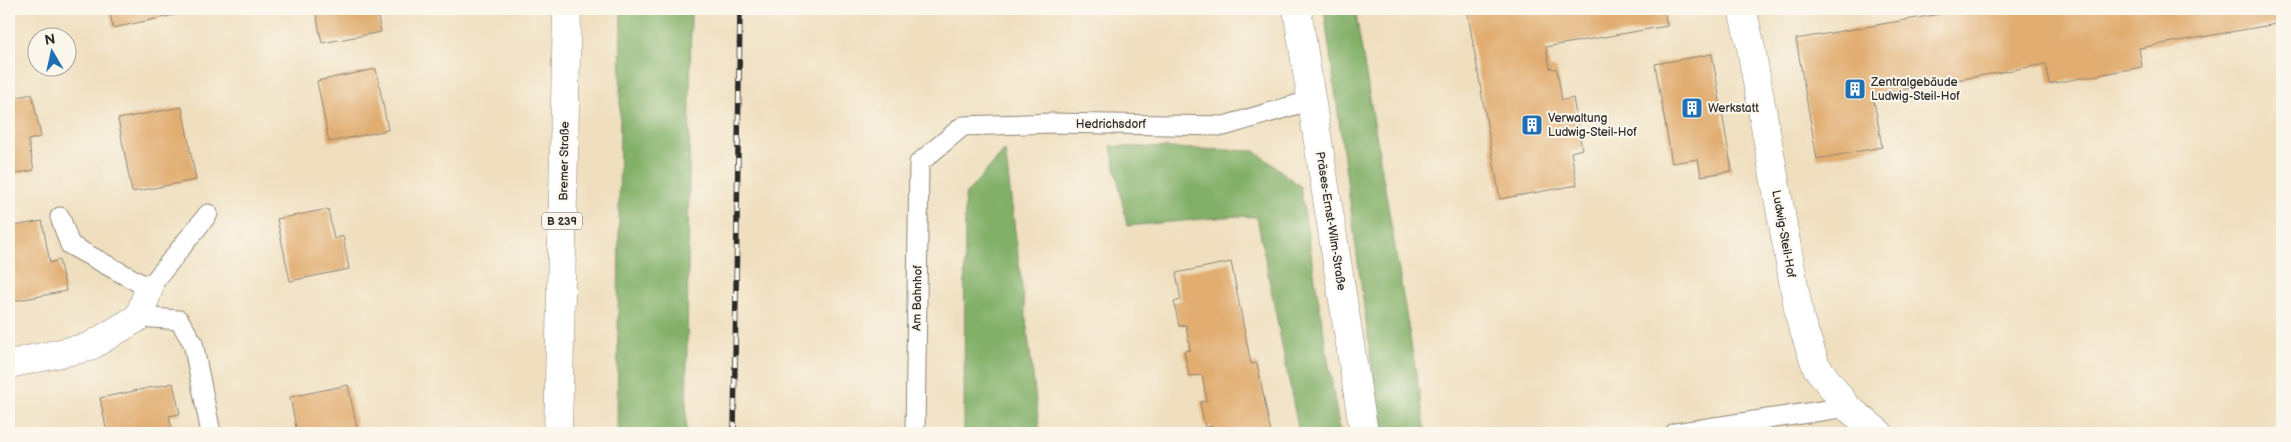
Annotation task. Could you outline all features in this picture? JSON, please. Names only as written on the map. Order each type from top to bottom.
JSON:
[{"type":"street","name":"Bremer Straße","points":[[558,433],[567,9]]},
{"type":"street","name":"Präses-Ernst-Wilm-Straße","points":[[1297,9],[1364,433]]},
{"type":"street","name":"Ludwig-Steil-Hof","points":[[1742,9],[1750,42],[1800,319],[1816,366],[1847,407],[1878,433]]},
{"type":"street","points":[[9,364],[89,347],[138,317],[149,288]]},
{"type":"lane","name":"Hedrichsdorf","points":[[919,163],[963,126],[1052,124],[1224,126],[1312,100]]},
{"type":"lane","name":"Am Bahnhof","points":[[916,433],[919,163]]},
{"type":"lane","points":[[60,217],[70,245],[149,288],[208,214]]},
{"type":"lane","points":[[138,317],[179,320],[193,343],[211,433]]},
{"type":"lane","points":[[1675,433],[1847,407]]},
{"type":"green space","points":[[621,9],[691,9],[686,433],[617,433]]},
{"type":"green space","points":[[1324,9],[1355,9],[1426,433],[1381,433]]},
{"type":"green space","points":[[1111,146],[1255,151],[1300,186],[1340,433],[1299,433],[1257,217],[1237,216],[1127,226]]},
{"type":"green space","points":[[1005,150],[1040,433],[964,433],[965,195]]},
{"type":"building","points":[[109,9],[184,9],[184,13],[113,28]]},
{"type":"building","points":[[315,9],[376,9],[381,32],[322,43]]},
{"type":"building","name":"Verwaltung Ludwig-Steil-Hof","points":[[1467,9],[1664,9],[1667,26],[1546,47],[1550,68],[1557,69],[1562,100],[1573,98],[1582,149],[1571,152],[1577,185],[1500,199]]},
{"type":"building","name":"Zentralgebäude Ludwig-Steil-Hof","points":[[1969,9],[2282,9],[2282,23],[2139,48],[2142,67],[2049,84],[2046,64],[1873,95],[1882,147],[1817,159],[1796,39]]},
{"type":"building","name":"Werkstatt","points":[[1712,54],[1732,171],[1701,176],[1698,159],[1672,163],[1655,64]]},
{"type":"building","points":[[376,69],[388,130],[329,142],[317,81]]},
{"type":"building","points":[[32,94],[41,137],[28,140],[34,170],[9,175],[9,99]]},
{"type":"building","points":[[182,107],[196,180],[132,192],[118,119]]},
{"type":"building","points":[[328,209],[334,239],[343,236],[349,269],[290,281],[277,219]]},
{"type":"building","points":[[42,221],[50,263],[59,260],[66,291],[9,302],[9,227]]},
{"type":"building","points":[[1231,262],[1251,364],[1257,363],[1271,433],[1213,433],[1211,426],[1205,427],[1200,402],[1207,401],[1202,375],[1189,376],[1184,351],[1190,350],[1186,325],[1179,326],[1174,302],[1181,300],[1176,273]]},
{"type":"building","points":[[173,383],[180,414],[169,416],[173,433],[107,433],[100,398]]},
{"type":"building","points":[[348,385],[358,433],[297,433],[290,397]]},
{"type":"railway","points":[[734,433],[740,9]]},
{"type":"place","name":"Zentralgebäude Ludwig-Steil-Hof","points":[[1855,89]]},
{"type":"place","name":"Werkstatt","points":[[1692,108]]},
{"type":"place","name":"Verwaltung Ludwig-Steil-Hof","points":[[1532,125]]}]
